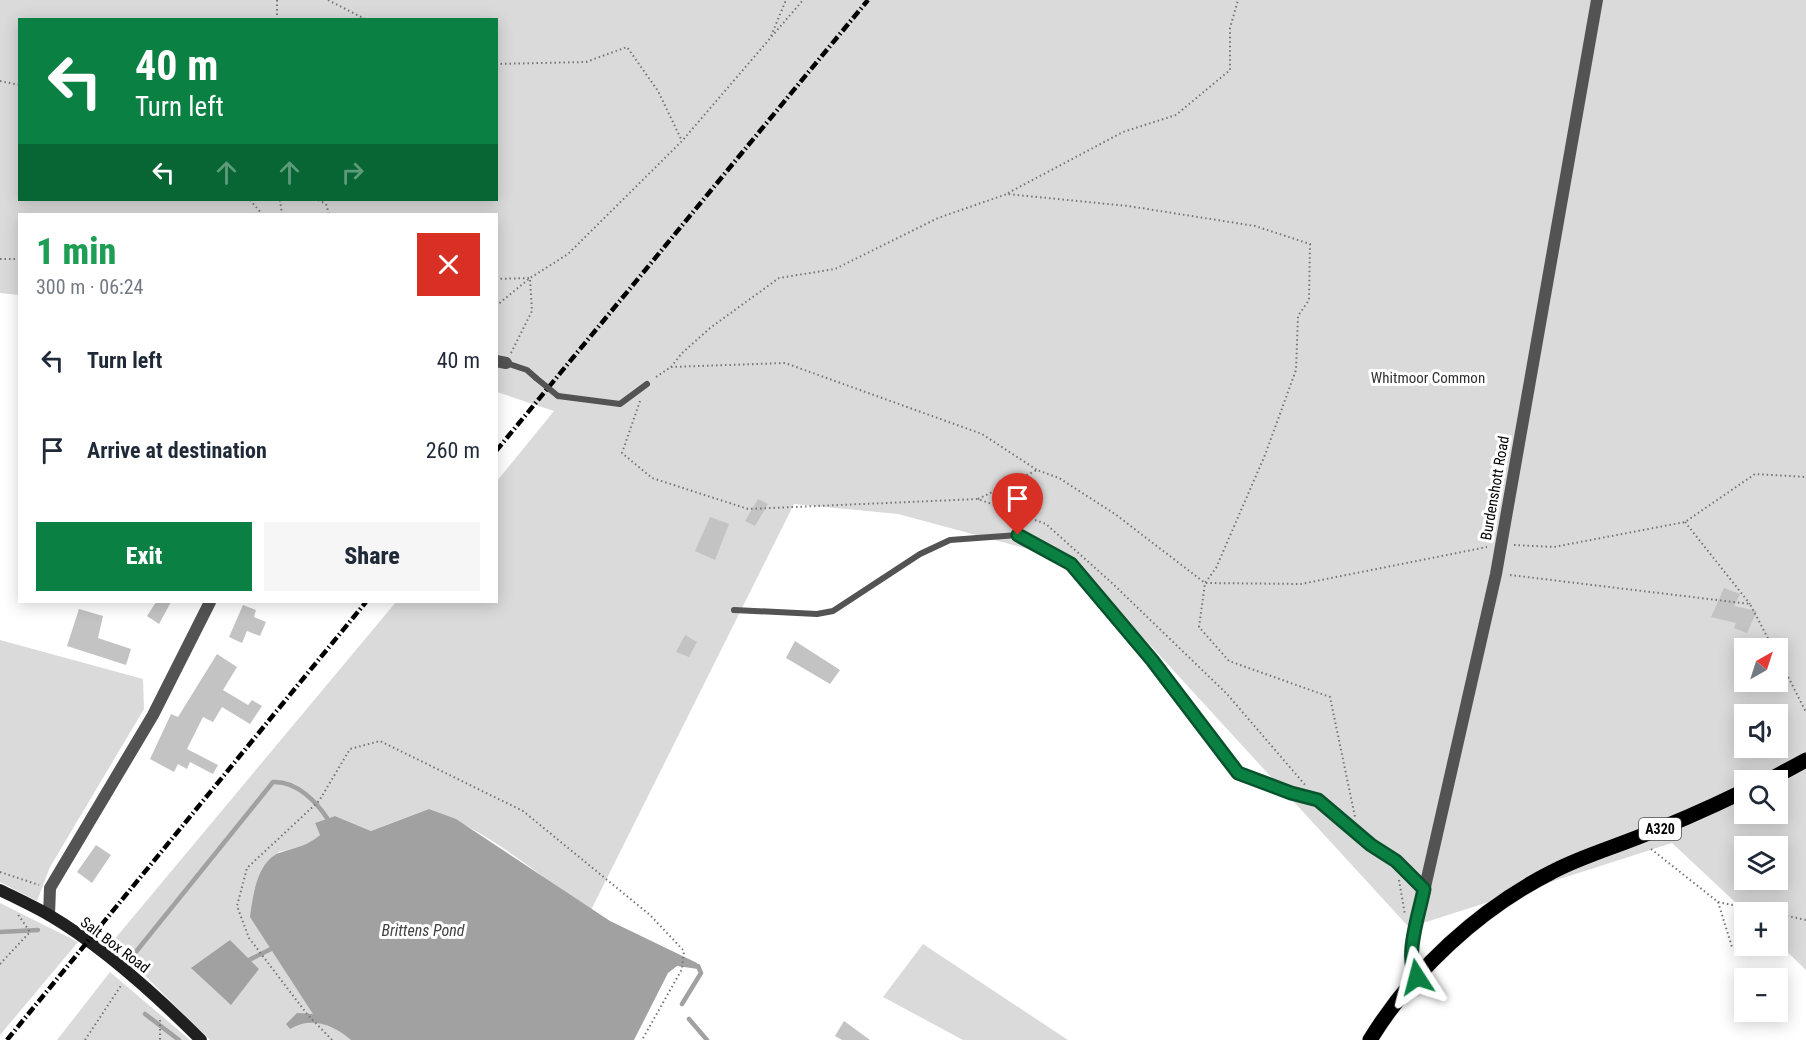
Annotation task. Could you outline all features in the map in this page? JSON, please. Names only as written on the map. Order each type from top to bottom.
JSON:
[{"type":"main road","points":[[1788,770],[1806,760]]},
{"type":"main road","name":"A320","points":[[1370,1040],[1417,977],[1465,932],[1509,897],[1551,872],[1637,838],[1734,795]]},
{"type":"street","name":"Burdenshott Road","points":[[1417,977],[1411,966],[1411,954],[1496,574],[1597,0]]},
{"type":"street","points":[[49,915],[50,888],[153,714],[209,603]]},
{"type":"street","name":"Salt Box Road","points":[[0,890],[49,915],[164,1003],[201,1040]]},
{"type":"lane","points":[[501,362],[527,370],[558,396],[620,404],[646,384]]},
{"type":"lane","points":[[734,610],[817,614],[833,611],[920,554],[951,540],[1018,535],[1071,564],[1152,660],[1238,773],[1291,793],[1318,800],[1357,834],[1396,861],[1424,889]]},
{"type":"path","points":[[277,0],[277,18]]},
{"type":"path","points":[[328,0],[363,18]]},
{"type":"path","points":[[770,40],[786,0]]},
{"type":"path","points":[[498,304],[530,278],[568,254],[682,141],[803,0]]},
{"type":"path","points":[[1238,0],[1230,28],[1230,70],[1176,116],[1123,132],[1007,194],[938,218],[836,269],[779,278],[710,328],[682,353],[671,368],[646,384],[622,453],[652,478],[748,509],[978,499],[1046,524],[1113,584],[1227,694],[1318,800]]},
{"type":"path","points":[[498,64],[586,62],[627,47],[658,91],[682,141]]},
{"type":"path","points":[[0,81],[18,85]]},
{"type":"path","points":[[1007,194],[1128,206],[1255,226],[1310,244],[1310,300],[1298,316],[1296,370],[1265,455],[1216,568],[1205,583],[1199,627],[1228,661],[1330,697],[1350,785],[1357,834]]},
{"type":"path","points":[[251,201],[261,213]]},
{"type":"path","points":[[320,201],[326,204],[329,213]]},
{"type":"path","points":[[0,259],[18,259]]},
{"type":"path","points":[[498,279],[530,278]]},
{"type":"path","points":[[501,362],[532,311],[530,278]]},
{"type":"path","points":[[671,368],[785,363],[982,434],[1037,470],[1059,478],[1115,514],[1205,583],[1301,584],[1500,545],[1554,546],[1685,522],[1755,474],[1806,477]]},
{"type":"path","points":[[978,499],[1037,470]]},
{"type":"path","points":[[1685,522],[1750,604],[1768,638]]},
{"type":"path","points":[[1496,574],[1750,604]]},
{"type":"path","points":[[1788,677],[1806,712]]},
{"type":"path","points":[[332,1040],[307,1014],[249,938],[237,906],[248,868],[319,801],[350,749],[380,741],[523,811],[627,896],[684,951],[682,969],[642,1040]]},
{"type":"path","points":[[1637,838],[1718,902],[1734,905]]},
{"type":"path","points":[[1396,861],[1406,919]]},
{"type":"path","points":[[0,872],[50,888]]},
{"type":"path","points":[[1718,902],[1732,947]]},
{"type":"path","points":[[0,964],[30,932],[18,914],[9,909]]},
{"type":"path","points":[[1788,916],[1806,920]]},
{"type":"path","points":[[85,1040],[128,974]]},
{"type":"path","points":[[158,1026],[160,1040]]},
{"type":"green space","name":"Whitmoor Common","points":[[0,0],[1806,0],[1806,970],[1788,953],[1788,902],[1735,902],[1672,843],[1423,923],[1416,935],[1073,561],[898,514],[794,504],[591,910],[493,841],[429,809],[371,831],[335,816],[315,823],[320,835],[308,846],[278,852],[324,1024],[342,1032],[351,1040],[210,1040],[135,966],[108,947],[395,603],[498,603],[498,480],[554,411],[498,392],[498,213],[18,213],[18,295],[0,293]]},
{"type":"green space","points":[[0,640],[143,679],[144,709],[50,867],[37,901],[0,882]]},
{"type":"green space","points":[[0,903],[78,942],[0,1035]]},
{"type":"green space","points":[[923,944],[1068,1040],[963,1040],[883,997]]},
{"type":"green space","points":[[110,972],[190,1040],[57,1040]]},
{"type":"water","name":"Brittens Pond","points":[[429,809],[456,819],[610,921],[697,963],[698,969],[677,966],[668,973],[634,1040],[351,1040],[330,1026],[322,1024],[306,1023],[290,1029],[286,1024],[297,1013],[313,1014],[250,917],[258,879],[267,862],[282,852],[315,839],[320,835],[315,823],[335,816],[371,831]]},
{"type":"water","points":[[230,940],[259,969],[231,1005],[191,968]]},
{"type":"building","points":[[758,499],[768,504],[755,526],[745,521]]},
{"type":"building","points":[[710,517],[729,524],[715,560],[695,551]]},
{"type":"building","points":[[1724,588],[1740,594],[1734,606],[1757,611],[1747,633],[1734,628],[1736,623],[1711,617]]},
{"type":"building","points":[[155,603],[170,603],[159,624],[147,616]]},
{"type":"building","points":[[243,605],[256,610],[254,617],[266,622],[260,636],[247,631],[242,643],[229,637]]},
{"type":"building","points":[[79,609],[103,616],[98,638],[131,649],[126,665],[67,646]]},
{"type":"building","points":[[685,635],[697,642],[689,657],[676,652]]},
{"type":"building","points":[[795,641],[840,670],[830,684],[786,658]]},
{"type":"building","points":[[217,654],[237,667],[223,690],[248,705],[252,700],[262,706],[250,724],[222,707],[213,722],[203,717],[187,749],[218,765],[213,774],[190,762],[187,769],[178,764],[174,772],[150,759],[171,714],[178,717]]},
{"type":"building","points":[[96,845],[111,855],[92,883],[77,872]]},
{"type":"building","points":[[844,1021],[870,1040],[842,1040],[835,1036]]},
{"type":"waterway","points":[[135,953],[273,782],[290,785],[306,794],[329,821]]},
{"type":"waterway","points":[[0,932],[38,930]]},
{"type":"waterway","points":[[245,962],[275,947]]},
{"type":"waterway","points":[[682,1004],[701,973],[698,966]]},
{"type":"waterway","points":[[145,1014],[179,1040]]},
{"type":"waterway","points":[[689,1019],[707,1040]]},
{"type":"railway","points":[[498,449],[868,0]]},
{"type":"railway","points":[[7,1040],[365,603]]},
{"type":"route","points":[[1018,535],[1071,564],[1152,660],[1238,773],[1291,793],[1318,800],[1371,845],[1396,861],[1424,889],[1411,954],[1411,966],[1417,977]]}]
